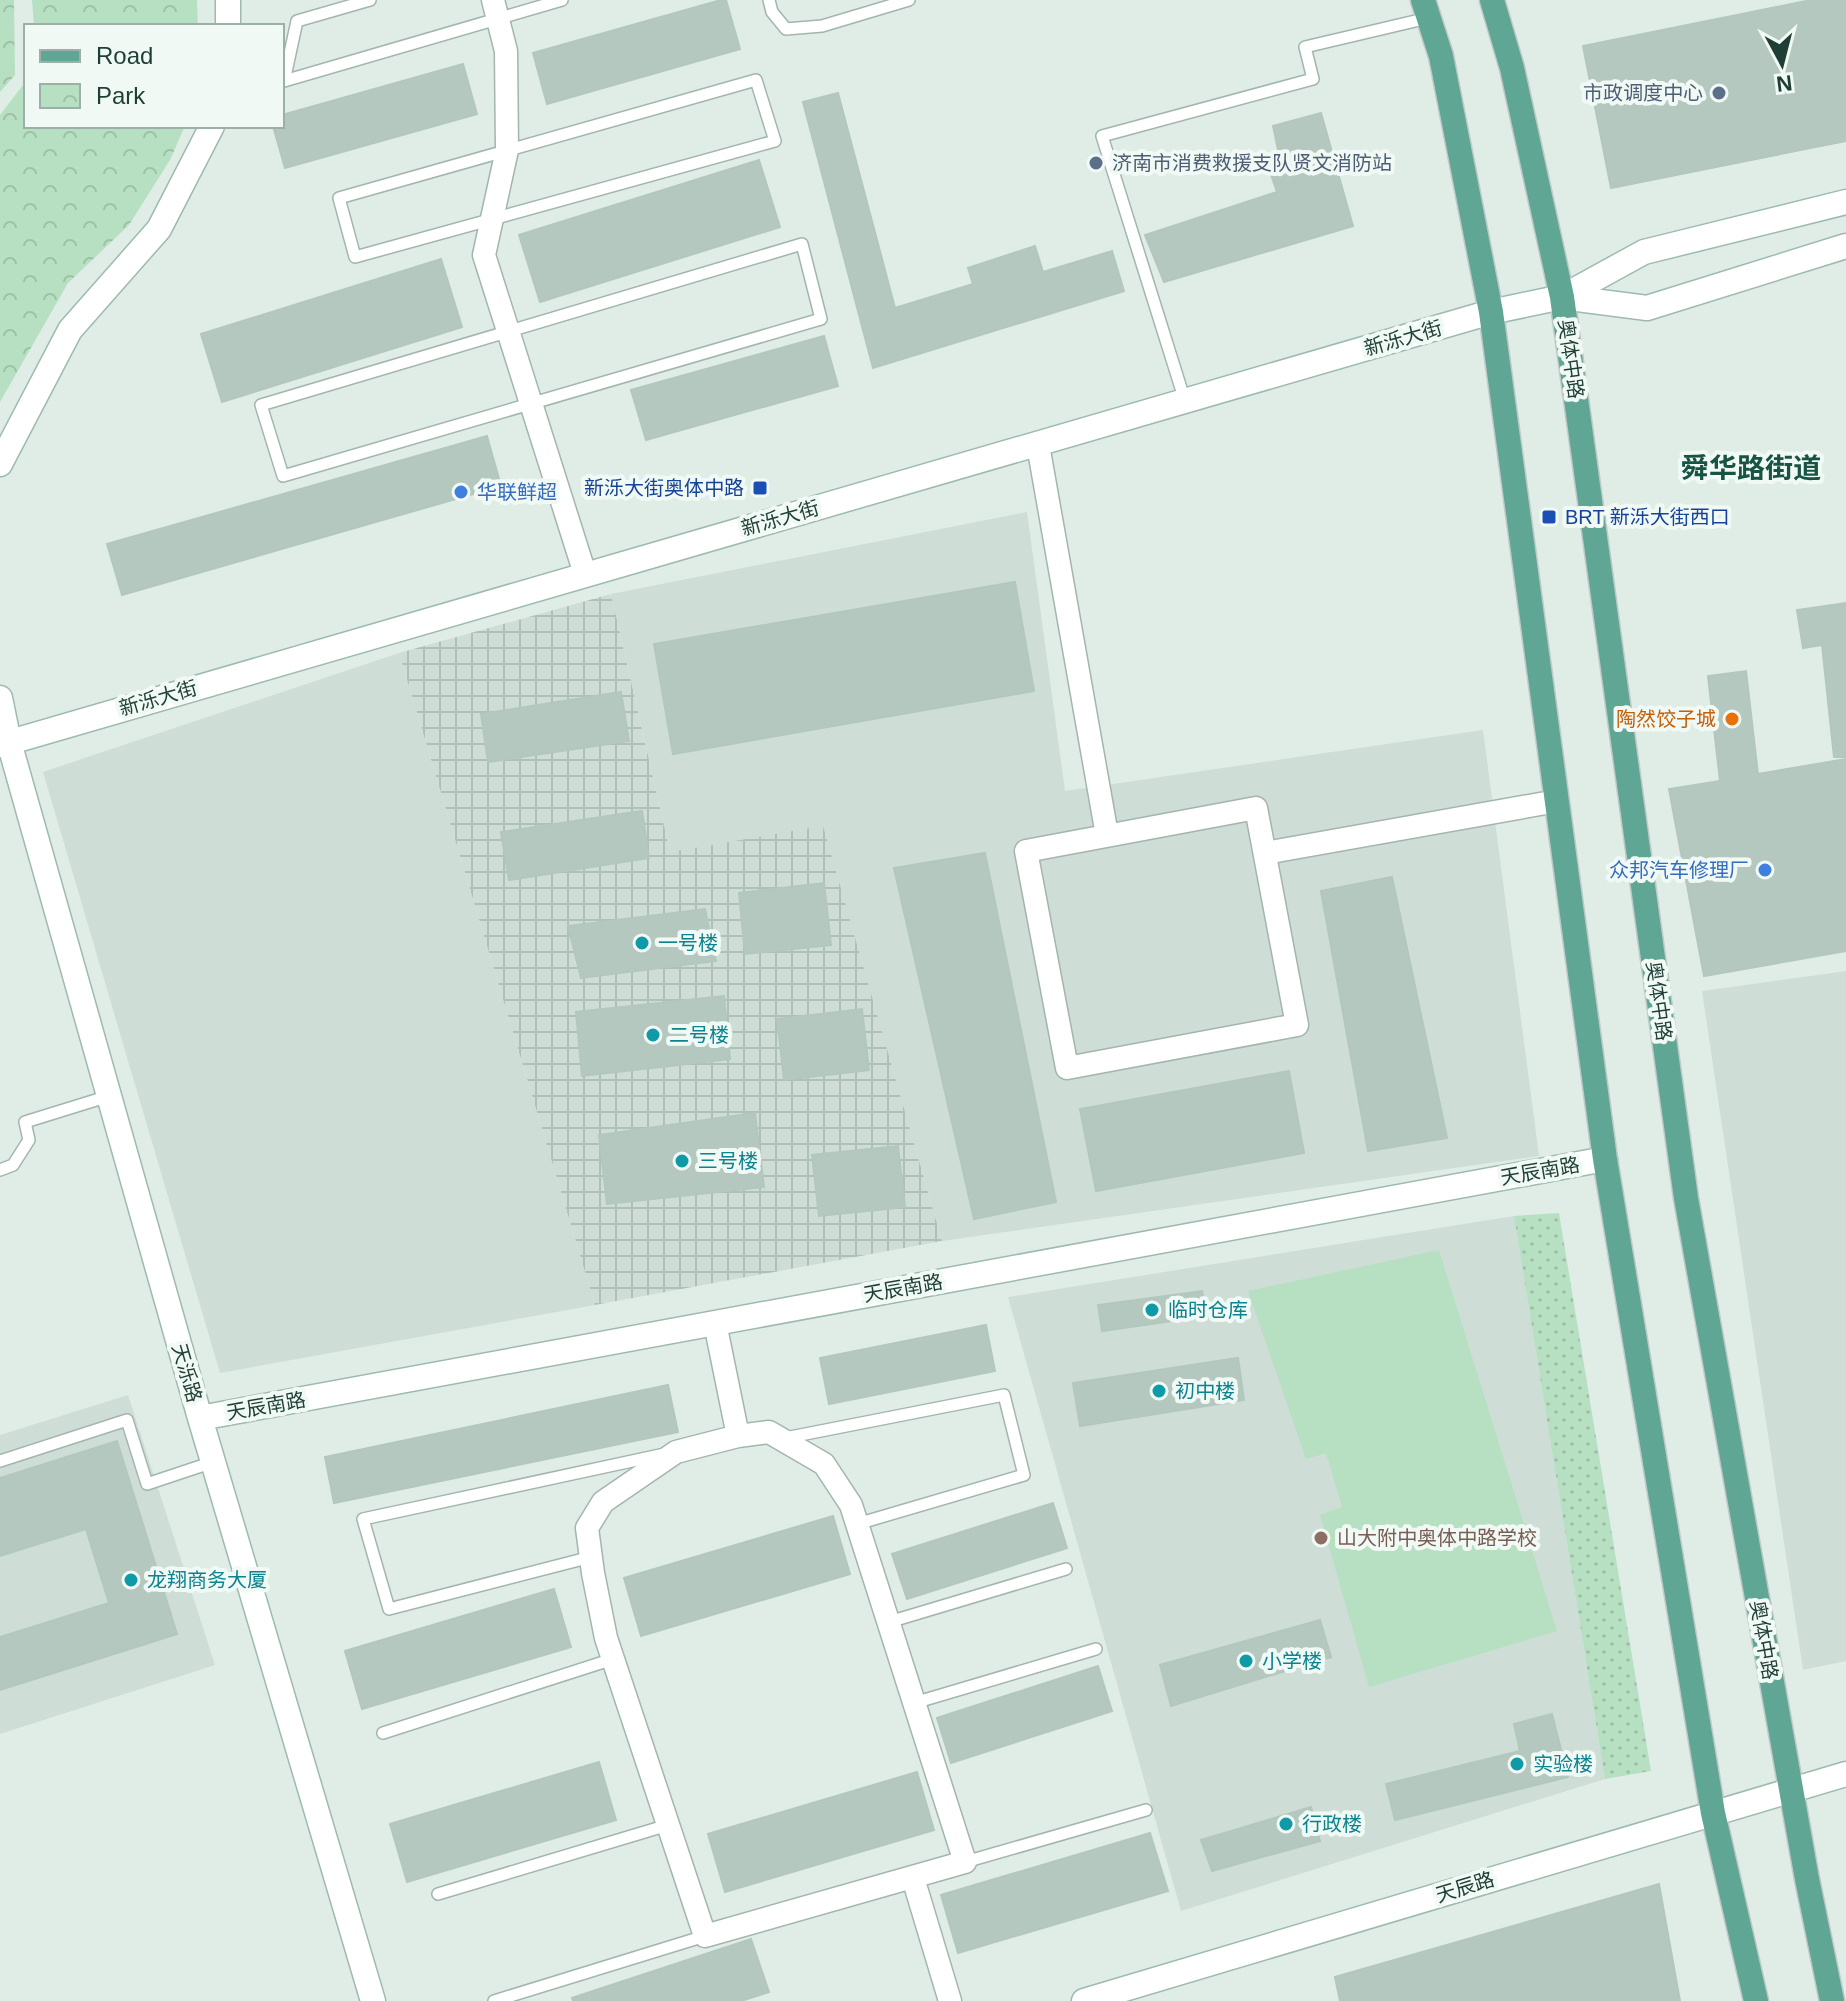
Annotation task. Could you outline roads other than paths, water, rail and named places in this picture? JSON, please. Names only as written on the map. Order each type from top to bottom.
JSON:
[{"type":"main road","name":"奥体中路","points":[[1492,0],[1512,68],[1562,297],[1686,1198],[1791,1791],[1832,2001]]},
{"type":"main road","points":[[1426,9],[1441,56],[1491,312],[1605,1159],[1713,1813],[1756,2001]]},
{"type":"street","points":[[228,0],[228,24]]},
{"type":"street","points":[[496,9],[506,51],[507,150],[484,255],[585,574]]},
{"type":"street","points":[[0,464],[70,330],[159,229],[211,128]]},
{"type":"street","name":"新泺大街","points":[[5,744],[1491,312],[1562,297],[1644,252],[1846,202]]},
{"type":"street","name":"新泺大街","points":[[1562,297],[1647,308],[1846,246]]},
{"type":"street","points":[[1038,445],[1107,835]]},
{"type":"street","name":"天泺路","points":[[0,698],[5,744],[373,2001]]},
{"type":"street","points":[[1265,853],[1557,801]]},
{"type":"street","points":[[1256,808],[1265,853],[1297,1025],[1067,1068],[1026,851],[1256,808]]},
{"type":"street","name":"天辰南路","points":[[200,1418],[1605,1159]]},
{"type":"street","points":[[715,1323],[738,1436]]},
{"type":"street","points":[[769,1432],[781,1439],[824,1464],[851,1505],[965,1862],[705,1936],[606,1638],[587,1528],[603,1502],[676,1452],[738,1436],[769,1432]]},
{"type":"street","name":"天辰路","points":[[1084,2001],[1846,1774]]},
{"type":"street","points":[[913,1878],[950,2001]]},
{"type":"lane","points":[[370,0],[297,21],[284,81],[496,9],[562,0]]},
{"type":"lane","points":[[769,0],[772,12],[786,29],[822,26],[909,0]]},
{"type":"lane","points":[[1185,401],[1102,136],[1313,79],[1305,47],[1426,9]]},
{"type":"lane","points":[[756,80],[775,141],[355,257],[339,198],[507,150],[756,80]]},
{"type":"lane","points":[[802,244],[821,319],[283,476],[261,405],[508,331],[802,244]]},
{"type":"lane","points":[[0,1170],[13,1165],[29,1140],[25,1122],[109,1096]]},
{"type":"lane","points":[[781,1439],[1004,1395],[1024,1475],[857,1524]]},
{"type":"lane","points":[[0,1461],[127,1420],[147,1484],[213,1462]]},
{"type":"lane","points":[[591,1557],[389,1609],[363,1519],[676,1452]]},
{"type":"lane","points":[[889,1622],[1066,1569]]},
{"type":"lane","points":[[914,1703],[1096,1649]]},
{"type":"lane","points":[[383,1733],[613,1659]]},
{"type":"lane","points":[[965,1862],[1146,1810]]},
{"type":"lane","points":[[438,1894],[668,1825]]},
{"type":"lane","points":[[494,2001],[705,1936]]},
{"type":"place","name":"市政调度中心","points":[[1719,93]]},
{"type":"place","name":"济南市消费救援支队贤文消防站","points":[[1096,163]]},
{"type":"place","name":"新泺大街奥体中路","points":[[760,488]]},
{"type":"place","name":"华联鲜超","points":[[461,492]]},
{"type":"place","name":"BRT 新泺大街西口","points":[[1549,517]]},
{"type":"place","name":"陶然饺子城","points":[[1732,719]]},
{"type":"place","name":"众邦汽车修理厂","points":[[1765,870]]},
{"type":"place","name":"一号楼","points":[[642,943]]},
{"type":"place","name":"二号楼","points":[[653,1035]]},
{"type":"place","name":"三号楼","points":[[682,1161]]},
{"type":"place","name":"临时仓库","points":[[1152,1310]]},
{"type":"place","name":"初中楼","points":[[1159,1391]]},
{"type":"place","name":"山大附中奥体中路学校","points":[[1321,1538]]},
{"type":"place","name":"龙翔商务大厦","points":[[131,1580]]},
{"type":"place","name":"小学楼","points":[[1246,1661]]},
{"type":"place","name":"实验楼","points":[[1517,1764]]},
{"type":"place","name":"行政楼","points":[[1286,1824]]},
{"type":"district","name":"舜华路街道","points":[[1751,468]]}]
